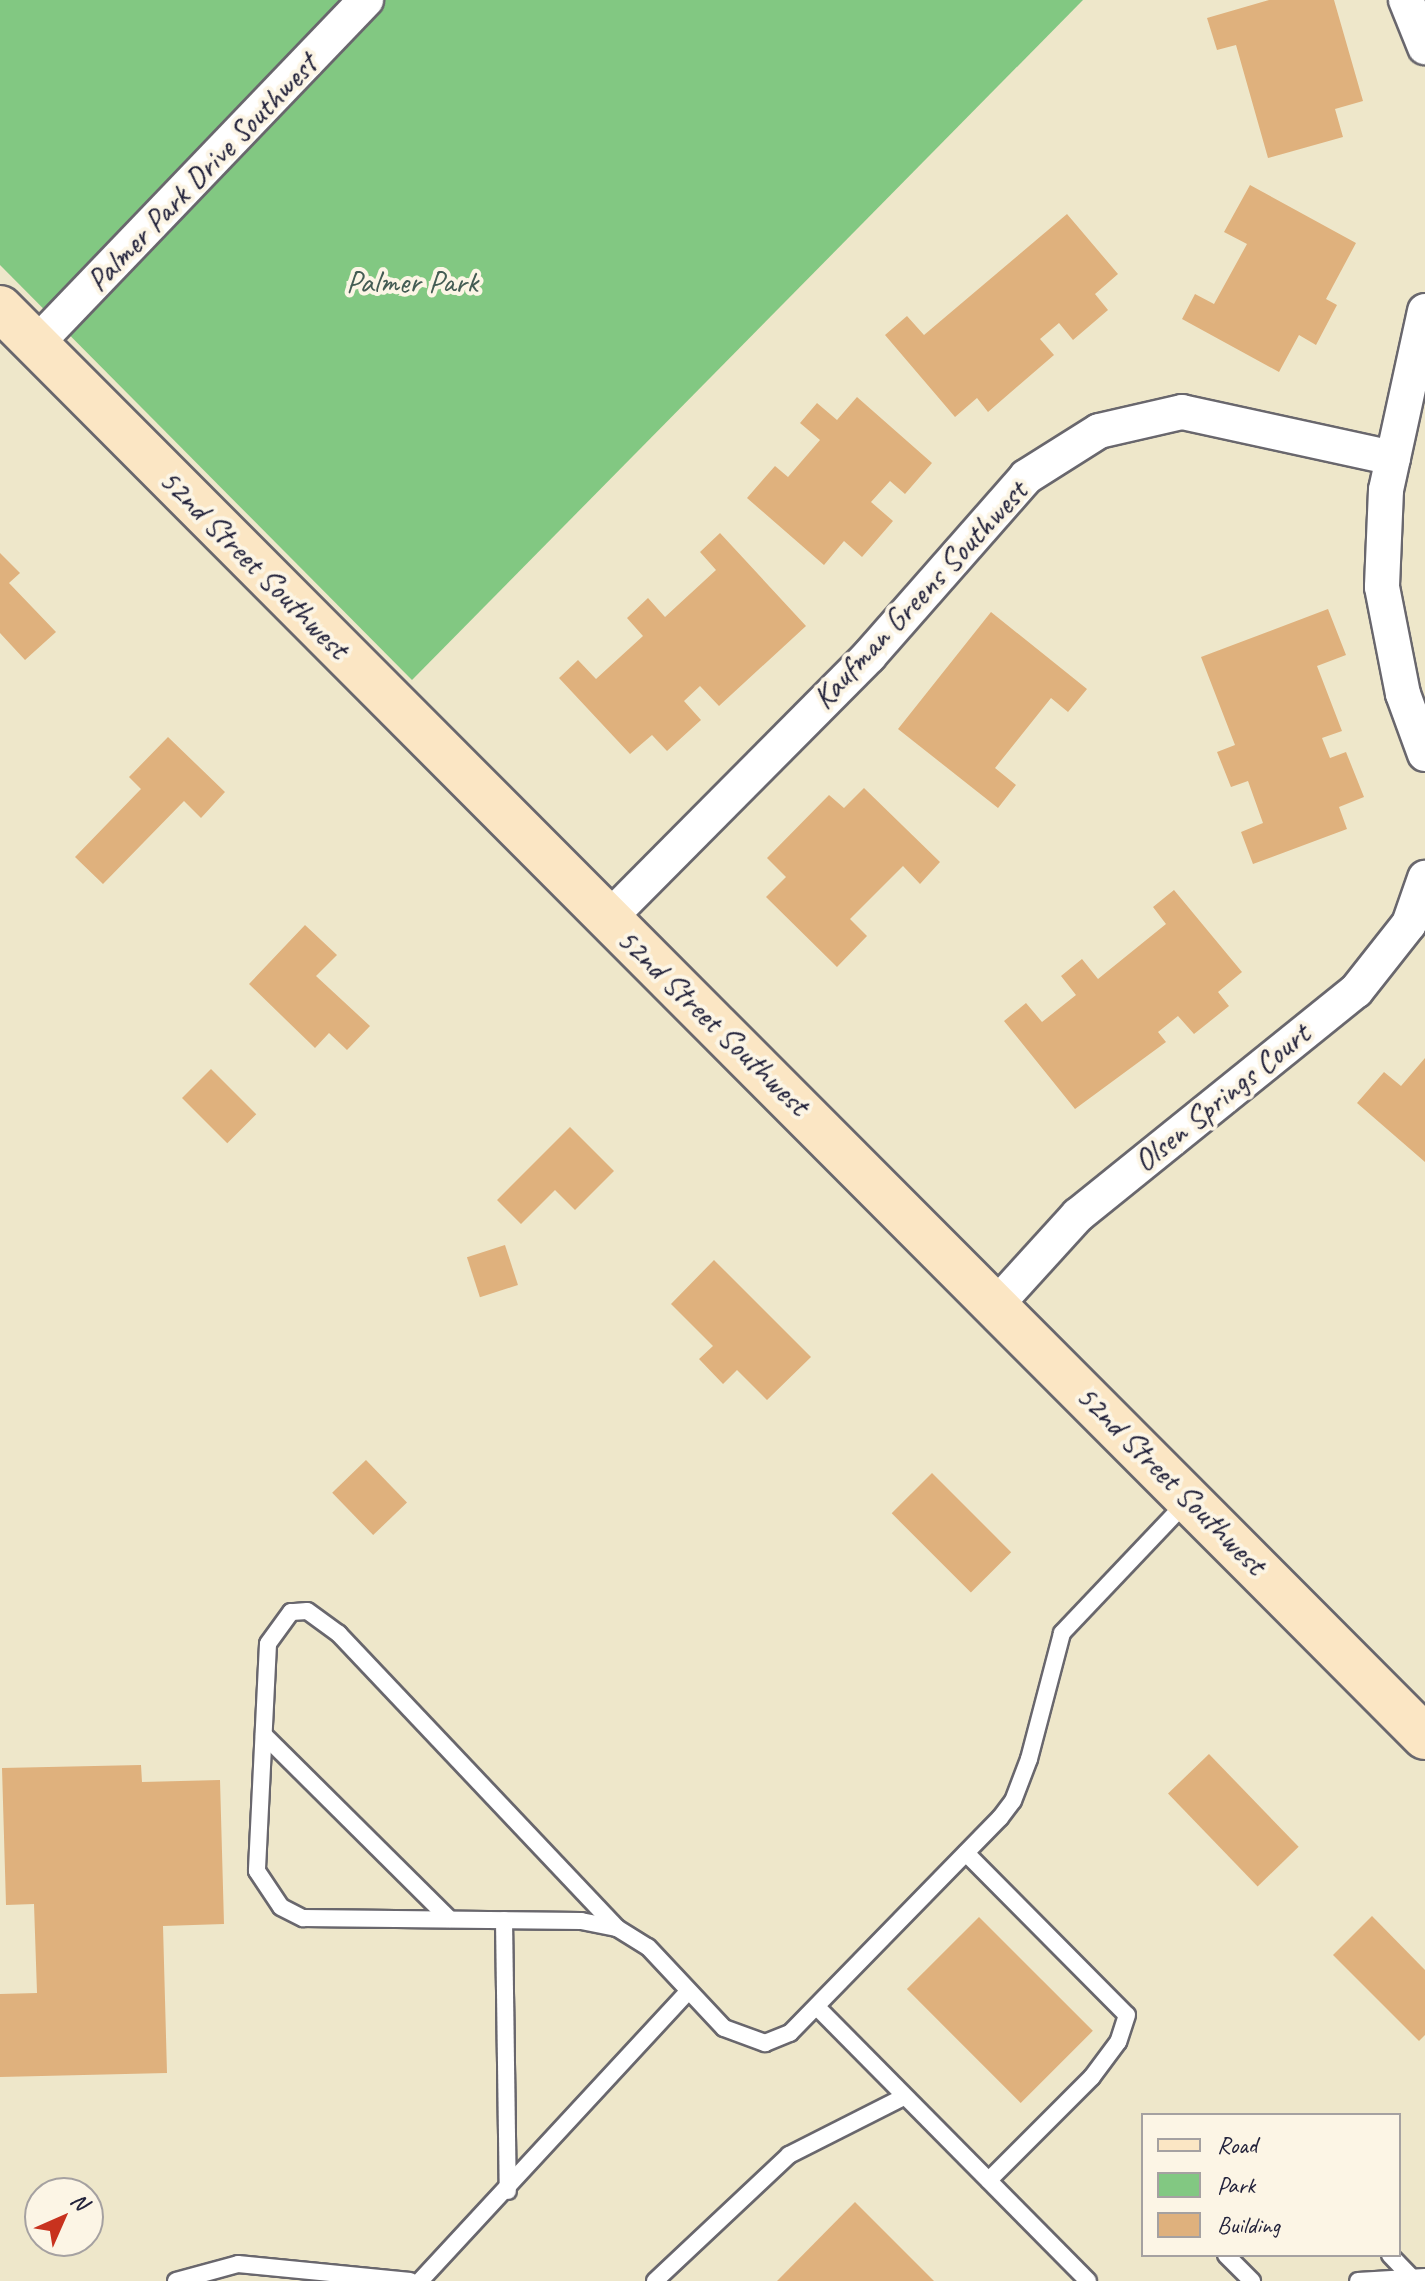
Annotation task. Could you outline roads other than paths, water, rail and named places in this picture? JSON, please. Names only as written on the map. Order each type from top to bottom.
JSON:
[{"type":"street","name":"Palmer Park Drive Southwest","points":[[36,344],[366,0]]},
{"type":"street","points":[[1406,0],[1425,47]]},
{"type":"street","name":"52nd Street Southwest","points":[[0,308],[607,920],[997,1304],[1425,1737]]},
{"type":"street","points":[[1425,311],[1386,490],[1382,587],[1403,694],[1425,754]]},
{"type":"street","name":"Kaufman Greens Southwest","points":[[607,920],[869,656],[1026,477],[1099,431],[1182,412],[1393,458]]},
{"type":"street","name":"Olsen Springs Court","points":[[997,1304],[1078,1215],[1356,991],[1409,924],[1425,878]]},
{"type":"lane","points":[[617,1928],[581,1921],[303,1918],[281,1907],[257,1871],[268,1644],[291,1612],[307,1611],[339,1634],[617,1928],[648,1947],[724,2028],[765,2043],[790,2033],[1000,1818],[1021,1784],[1062,1633],[1189,1499]]},
{"type":"lane","points":[[264,1735],[449,1919]]},
{"type":"lane","points":[[966,1853],[1127,2015],[1118,2042],[1092,2077],[989,2180]]},
{"type":"lane","points":[[504,1920],[508,2191]]},
{"type":"lane","points":[[420,2281],[508,2191],[688,1992]]},
{"type":"lane","points":[[817,2007],[1088,2281]]},
{"type":"lane","points":[[655,2281],[789,2155],[904,2097]]},
{"type":"lane","points":[[1228,2257],[1252,2281]]},
{"type":"lane","points":[[1393,2257],[1417,2276]]},
{"type":"lane","points":[[176,2281],[238,2264],[410,2281]]},
{"type":"lane","points":[[1358,2281],[1417,2276]]},
{"type":"park label","name":"Palmer Park","points":[[412,282]]}]
